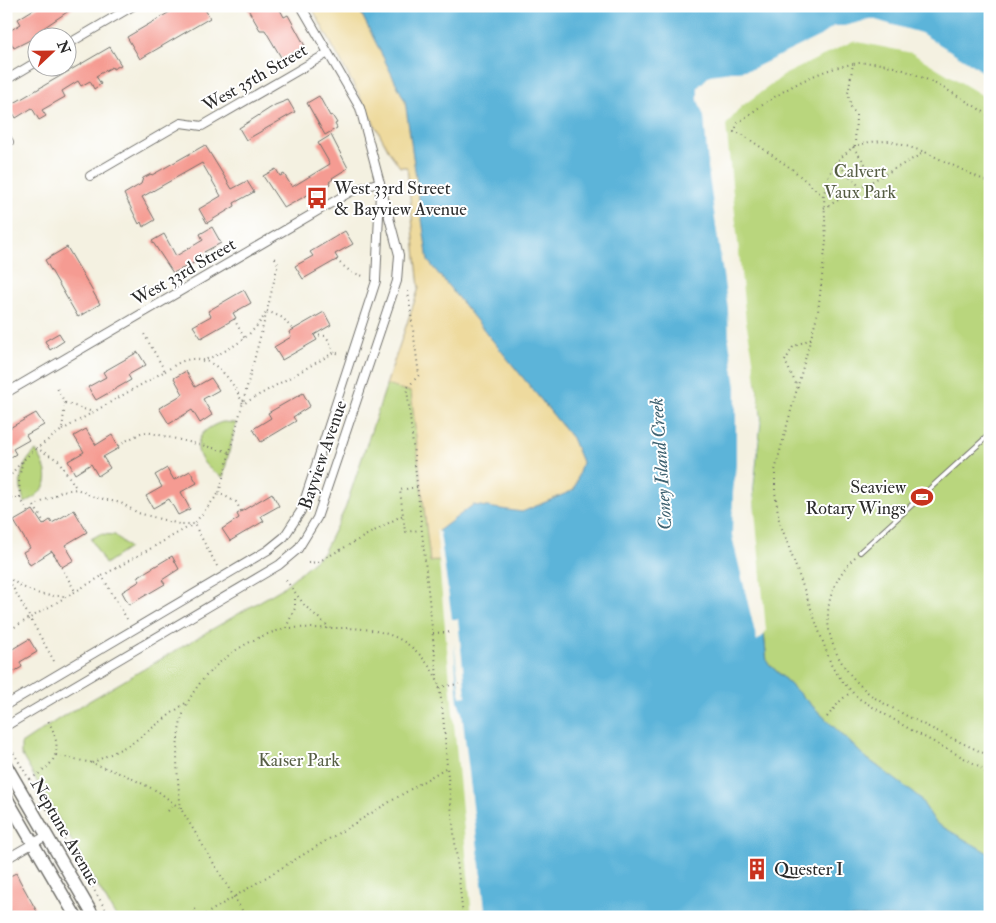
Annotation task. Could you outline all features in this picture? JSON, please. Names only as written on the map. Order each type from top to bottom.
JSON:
[{"type":"main road","name":"Neptune Avenue","points":[[6,765],[94,917]]},
{"type":"main road","name":"Neptune Avenue","points":[[6,798],[76,917]]},
{"type":"street","points":[[78,38],[132,6]]},
{"type":"street","name":"Bayview Avenue","points":[[6,726],[279,565],[298,549],[317,518],[397,281],[399,255],[360,108],[302,6]]},
{"type":"street","name":"West 35th Street","points":[[90,176],[181,123],[202,126],[328,53]]},
{"type":"street","points":[[6,80],[28,67]]},
{"type":"street","name":"Bayview Avenue","points":[[6,705],[268,550],[284,537],[301,510],[376,282],[380,182]]},
{"type":"street","name":"West 33rd Street","points":[[6,393],[350,192],[380,182]]},
{"type":"street","points":[[6,859],[46,836]]},
{"type":"lane","points":[[860,552],[990,434]]},
{"type":"path","points":[[824,196],[792,169],[742,134],[734,132],[738,123],[789,88],[822,73],[853,64],[881,63],[920,77],[956,94],[990,116]]},
{"type":"path","points":[[853,64],[848,93],[851,106],[856,115],[854,147],[876,179]]},
{"type":"path","points":[[990,183],[925,152],[890,141],[869,142],[854,147],[836,162],[826,181],[824,196],[826,241],[818,312],[775,471],[776,508],[793,563],[832,667],[852,692],[910,730],[979,766],[990,777]]},
{"type":"path","points":[[824,208],[925,152]]},
{"type":"path","points":[[836,162],[860,188]]},
{"type":"path","points":[[6,632],[194,524],[219,493],[267,311],[278,264],[275,258]]},
{"type":"path","points":[[336,260],[346,269],[363,276]]},
{"type":"path","points":[[408,291],[419,374],[407,388],[462,917]]},
{"type":"path","points":[[267,311],[283,318],[293,330]]},
{"type":"path","points":[[6,483],[23,459],[62,430],[183,361],[201,361],[224,353],[255,330],[267,311]]},
{"type":"path","points":[[234,319],[245,339]]},
{"type":"path","points":[[144,334],[165,371]]},
{"type":"path","points":[[314,335],[326,336],[335,352],[339,354]]},
{"type":"path","points":[[798,388],[785,361],[794,347],[812,338]]},
{"type":"path","points":[[243,404],[335,352]]},
{"type":"path","points":[[201,361],[222,370],[234,384],[243,404]]},
{"type":"path","points":[[56,386],[65,403],[62,430]]},
{"type":"path","points":[[65,403],[93,412]]},
{"type":"path","points":[[118,446],[147,432],[230,452]]},
{"type":"path","points":[[36,448],[58,460],[77,489],[94,497],[121,503],[138,513],[180,524],[194,524]]},
{"type":"path","points":[[23,459],[19,478],[20,497],[28,513]]},
{"type":"path","points":[[416,487],[400,490],[405,532],[421,530]]},
{"type":"path","points":[[45,524],[34,506],[63,491],[77,489]]},
{"type":"path","points":[[219,493],[236,502],[241,511]]},
{"type":"path","points":[[6,498],[20,497]]},
{"type":"path","points":[[308,563],[318,562],[403,515]]},
{"type":"path","points":[[194,524],[217,566]]},
{"type":"path","points":[[860,552],[837,580],[831,595],[826,619],[834,645],[846,669],[872,696],[990,756]]},
{"type":"path","points":[[54,554],[76,592]]},
{"type":"path","points":[[7,576],[30,592],[51,596],[68,596]]},
{"type":"path","points":[[7,576],[54,661]]},
{"type":"path","points":[[102,576],[127,619]]},
{"type":"path","points":[[286,580],[295,595],[330,628]]},
{"type":"path","points":[[286,628],[295,608],[295,595]]},
{"type":"path","points":[[92,763],[131,744],[188,701],[206,677],[244,645],[286,628],[363,628],[393,635],[404,640],[420,656],[437,678]]},
{"type":"path","points":[[433,633],[453,632]]},
{"type":"path","points":[[439,687],[459,684]]},
{"type":"path","points":[[827,717],[852,692]]},
{"type":"path","points":[[181,809],[176,750],[188,701]]},
{"type":"path","points":[[30,780],[45,771],[56,755],[54,731],[48,719]]},
{"type":"path","points":[[6,740],[110,917]]},
{"type":"path","points":[[56,755],[92,763],[159,792],[181,809],[246,917]]},
{"type":"path","points":[[195,910],[200,917],[447,767]]},
{"type":"path","points":[[168,811],[174,804]]},
{"type":"path","points":[[6,846],[14,842]]},
{"type":"green space","name":"Calvert Vaux Park","points":[[853,38],[913,51],[990,98],[990,882],[879,767],[865,757],[767,662],[756,556],[753,490],[761,418],[756,383],[743,323],[724,124],[737,110],[767,85],[800,65]]},
{"type":"green space","name":"Kaiser Park","points":[[416,245],[475,917],[116,917],[21,754],[21,744],[60,718],[281,589],[323,553],[345,509],[419,288]]},
{"type":"green space","points":[[223,422],[236,423],[223,477],[205,464],[198,448],[199,440],[203,433]]},
{"type":"green space","points":[[36,451],[45,468],[46,481],[40,492],[25,503],[21,489],[23,468]]},
{"type":"green space","points":[[100,534],[115,535],[129,548],[105,564],[91,539]]},
{"type":"sand","points":[[311,6],[464,6],[668,479],[430,562],[411,392],[386,385],[419,288],[407,167],[400,167],[390,153]]},
{"type":"water","name":"Coney Island Creek","points":[[360,6],[990,6],[990,98],[913,51],[853,38],[785,72],[740,105],[724,124],[743,323],[761,418],[753,490],[756,556],[767,662],[865,757],[919,797],[936,823],[990,854],[990,917],[475,917],[437,532],[473,505],[522,512],[574,490],[582,462],[572,438],[428,261],[405,101],[362,15]]},
{"type":"pier","points":[[872,19],[921,33],[975,66],[990,80],[990,100],[912,53],[853,41],[786,74],[742,106],[726,125],[746,322],[761,418],[753,490],[766,630],[764,635],[757,641],[732,536],[736,465],[736,387],[729,341],[728,309],[709,177],[704,117],[698,100],[698,87],[710,75],[752,69],[820,36],[834,26],[844,26]]},
{"type":"pier","points":[[436,530],[440,533],[452,619],[458,619],[466,696],[460,697],[454,643],[458,701],[462,713],[486,917],[472,917]]},
{"type":"building","points":[[39,6],[76,6],[43,28],[28,28],[28,41],[14,48],[6,33],[21,24],[18,19]]},
{"type":"building","points":[[180,6],[203,6],[210,18],[140,59],[127,37]]},
{"type":"building","points":[[246,6],[278,6],[284,17],[288,15],[305,46],[282,59],[265,30],[260,30]]},
{"type":"building","points":[[110,47],[121,65],[113,69],[112,67],[96,76],[101,84],[94,89],[90,81],[81,86],[78,81],[62,91],[65,97],[42,110],[46,116],[39,120],[32,108],[16,118],[9,106],[57,78],[78,78],[78,66]]},
{"type":"building","points":[[319,96],[330,116],[332,115],[337,123],[335,124],[337,128],[325,135],[307,103]]},
{"type":"building","points":[[288,100],[295,112],[246,140],[239,128],[275,105]]},
{"type":"building","points":[[331,135],[348,168],[332,178],[329,182],[330,184],[321,190],[320,188],[284,208],[263,176],[276,169],[280,176],[284,174],[292,187],[330,164],[318,143]]},
{"type":"building","points":[[205,145],[232,189],[247,181],[254,192],[234,203],[235,206],[207,223],[199,209],[221,196],[202,163],[142,197],[155,220],[143,227],[141,222],[139,224],[124,194],[141,184],[143,178],[152,175]]},
{"type":"building","points":[[212,227],[221,243],[204,252],[206,254],[201,257],[202,259],[173,273],[152,241],[164,234],[176,256],[203,240],[200,234]]},
{"type":"building","points":[[345,231],[353,244],[335,254],[338,259],[303,279],[295,266],[313,256],[310,252]]},
{"type":"building","points":[[67,247],[100,304],[78,317],[45,260]]},
{"type":"building","points":[[244,290],[251,303],[233,313],[236,318],[201,338],[193,326],[211,316],[208,311]]},
{"type":"building","points":[[324,312],[331,325],[314,335],[317,340],[282,360],[274,347],[291,337],[289,332]]},
{"type":"building","points":[[59,333],[64,341],[50,350],[45,341]]},
{"type":"building","points":[[138,352],[146,365],[128,375],[131,380],[96,400],[88,387],[106,377],[103,372]]},
{"type":"building","points":[[186,371],[195,387],[211,378],[219,390],[203,399],[212,415],[200,423],[192,410],[169,424],[159,408],[183,394],[174,378]]},
{"type":"building","points":[[303,393],[310,406],[293,417],[296,421],[261,442],[253,429],[271,418],[268,413]]},
{"type":"building","points":[[36,413],[44,425],[26,435],[29,440],[13,449],[16,454],[6,460],[6,430]]},
{"type":"building","points":[[86,429],[96,445],[112,435],[119,448],[103,457],[110,468],[98,476],[91,464],[75,474],[68,461],[84,452],[74,436]]},
{"type":"building","points":[[167,468],[174,480],[190,471],[197,483],[181,492],[190,509],[178,515],[169,499],[153,508],[146,496],[162,487],[155,475]]},
{"type":"building","points":[[272,493],[279,506],[261,516],[264,521],[230,541],[222,529],[239,518],[237,514]]},
{"type":"building","points":[[33,510],[43,525],[50,520],[52,523],[74,510],[87,532],[65,545],[74,560],[62,567],[52,551],[30,565],[23,552],[30,548],[14,521]]},
{"type":"building","points":[[172,556],[179,569],[162,580],[165,584],[129,605],[122,592],[140,581],[137,577]]},
{"type":"building","points":[[29,639],[37,652],[20,662],[22,667],[6,676],[6,653]]},
{"type":"building","points":[[16,873],[40,917],[15,917],[6,904],[6,878]]},
{"type":"place","name":"West 33rd Street & Bayview Avenue","points":[[317,198]]},
{"type":"place","name":"Seaview Rotary Wings","points":[[922,497]]},
{"type":"place","name":"Quester I","points":[[757,869]]}]
